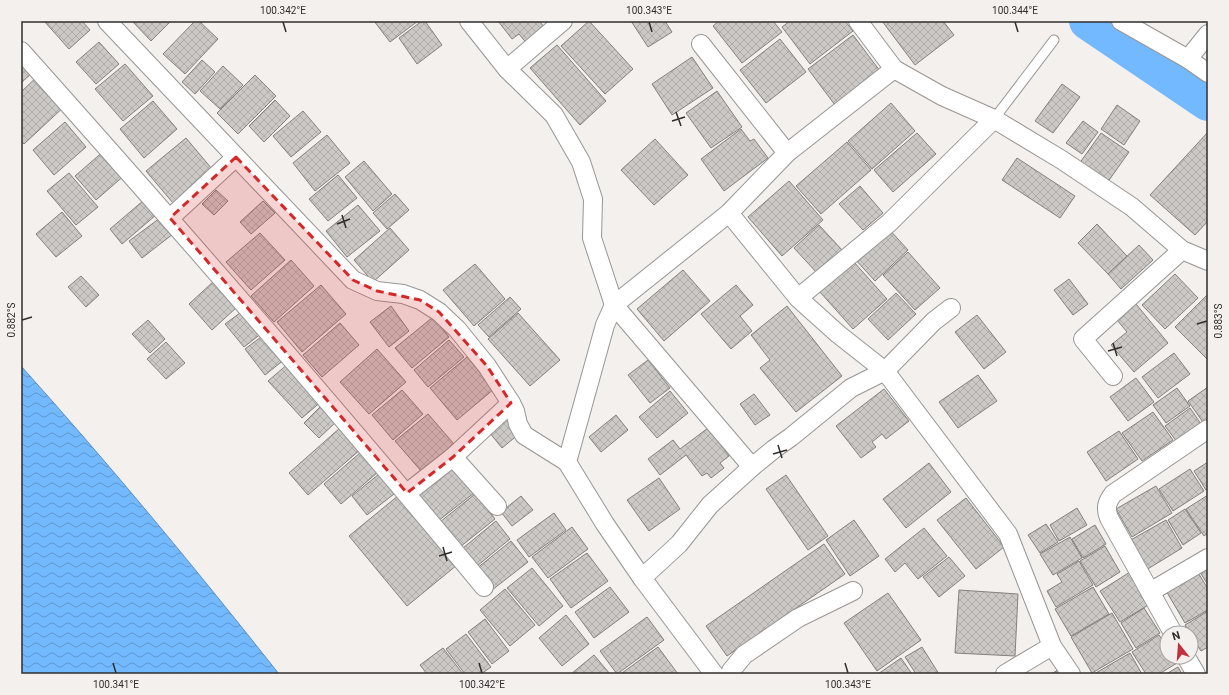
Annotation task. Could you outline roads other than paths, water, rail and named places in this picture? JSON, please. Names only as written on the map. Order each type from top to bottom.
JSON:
[{"type":"street","points":[[107,21],[353,280],[377,291],[403,294],[420,300],[439,312],[457,329],[487,366],[512,403],[516,411],[518,424],[524,435],[567,462],[605,524],[642,578],[714,674]]},
{"type":"street","points":[[469,21],[507,69],[554,115],[581,162],[593,199],[592,238],[614,305],[752,467]]},
{"type":"street","points":[[507,69],[563,21]]},
{"type":"street","points":[[858,21],[894,69],[942,96],[994,119],[1062,160],[1132,206],[1182,250],[1205,256]]},
{"type":"street","points":[[1121,21],[1188,59],[1208,73]]},
{"type":"street","points":[[1188,59],[1208,34]]},
{"type":"street","points":[[701,44],[787,153]]},
{"type":"street","points":[[21,51],[170,218],[407,493],[484,587]]},
{"type":"street","points":[[567,462],[605,325],[614,305],[729,213],[787,153],[894,69]]},
{"type":"street","points":[[798,298],[889,223],[994,119]]},
{"type":"street","points":[[170,218],[236,157]]},
{"type":"street","points":[[729,213],[798,298],[838,334],[885,371],[1008,534],[1052,646],[1070,674]]},
{"type":"street","points":[[1113,376],[1083,339],[1182,250]]},
{"type":"street","points":[[642,578],[679,544],[710,505],[752,467],[851,388],[885,371],[934,321],[951,308]]},
{"type":"street","points":[[407,493],[453,457],[512,403]]},
{"type":"street","points":[[1169,625],[1109,518],[1106,508],[1108,500],[1113,494],[1208,429]]},
{"type":"street","points":[[453,457],[497,506]]},
{"type":"street","points":[[1150,592],[1208,558]]},
{"type":"street","points":[[730,674],[744,655],[798,618],[853,591]]},
{"type":"street","points":[[1005,674],[1052,646]]},
{"type":"street","points":[[1191,665],[1196,674],[1208,667]]},
{"type":"lane","points":[[994,119],[1054,40]]},
{"type":"water","points":[[21,366],[152,518],[279,674],[21,674]]},
{"type":"waterway","points":[[1088,21],[1208,102]]}]
